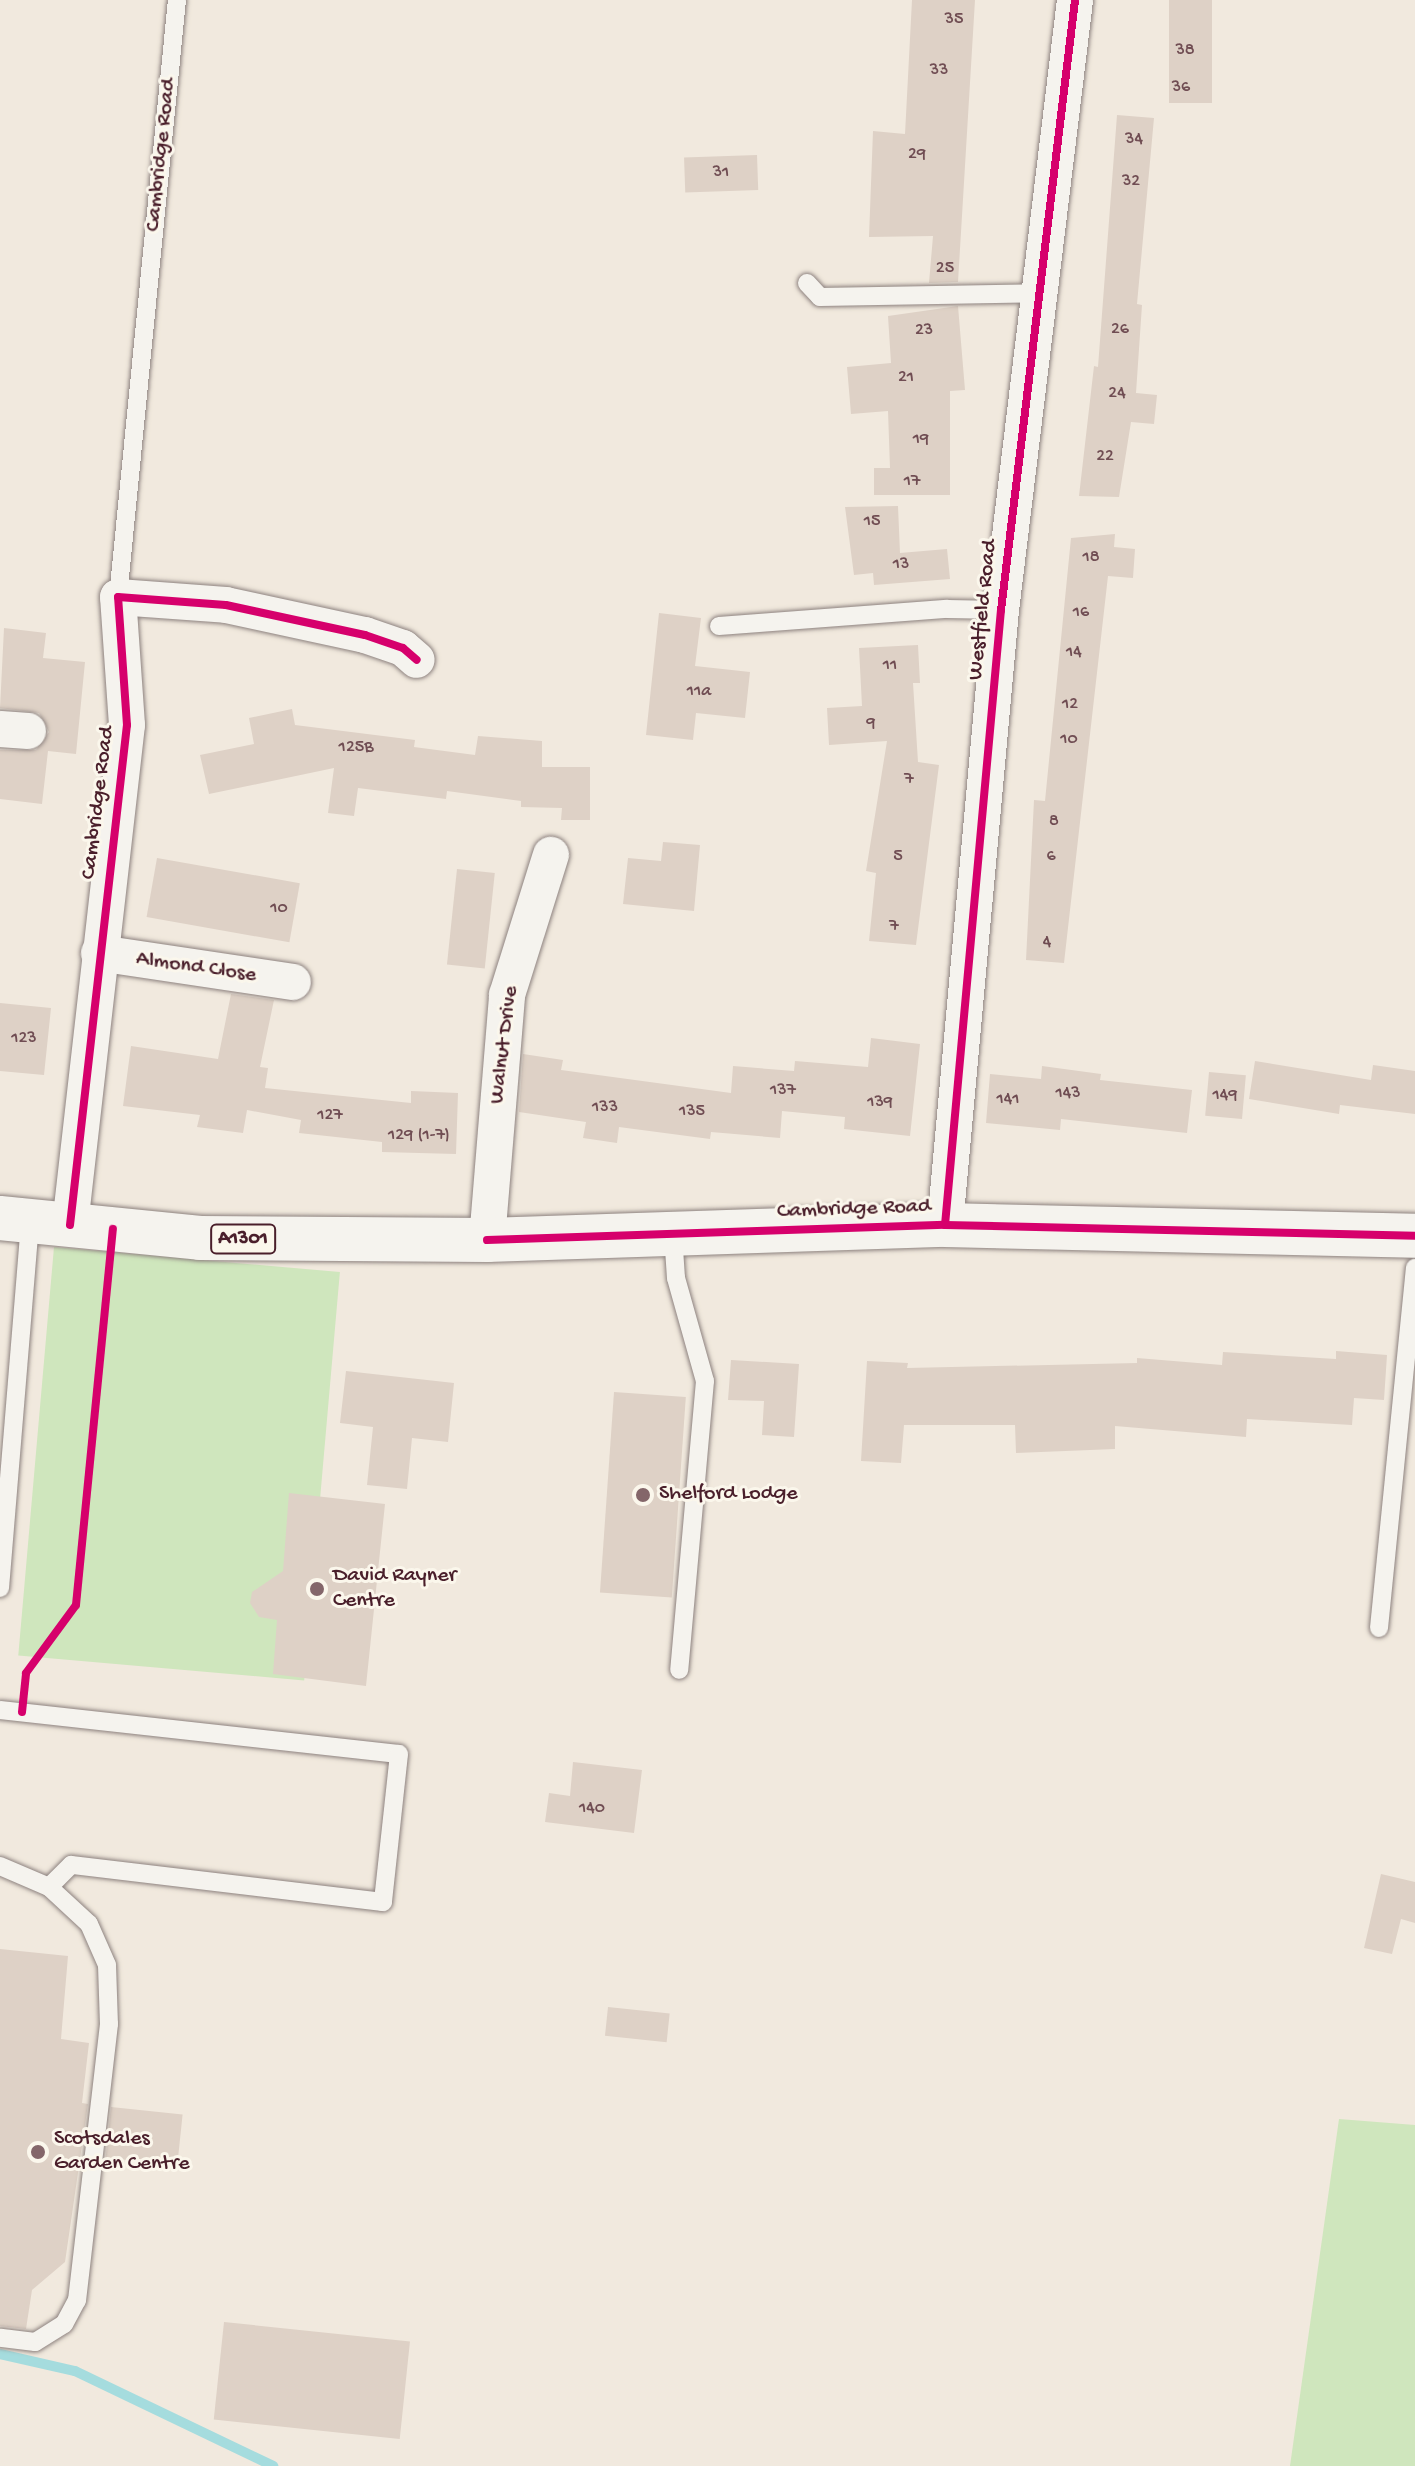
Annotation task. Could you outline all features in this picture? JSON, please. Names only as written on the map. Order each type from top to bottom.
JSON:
[{"type":"main road","name":"Cambridge Road","points":[[34,1222],[200,1238],[487,1240],[945,1225],[1415,1236]]},
{"type":"street","name":"Westfield Road","points":[[945,1225],[1001,610],[1075,0]]},
{"type":"street","points":[[118,597],[226,605],[365,635],[403,648],[417,660]]},
{"type":"street","name":"Cambridge Road","points":[[34,1222],[99,953],[127,725],[118,597]]},
{"type":"street","name":"Walnut Drive","points":[[487,1240],[507,995],[551,855]]},
{"type":"street","name":"Almond Close","points":[[99,953],[293,982]]},
{"type":"lane","name":"Cambridge Road","points":[[118,597],[177,0]]},
{"type":"lane","points":[[807,283],[820,297],[1039,293]]},
{"type":"lane","points":[[719,626],[947,609],[1001,610]]},
{"type":"lane","points":[[0,1588],[34,1222]]},
{"type":"lane","points":[[673,1234],[676,1278],[705,1381],[679,1670]]},
{"type":"lane","points":[[1379,1628],[1415,1268]]},
{"type":"lane","points":[[0,1710],[399,1754],[383,1902],[71,1865],[57,1874],[49,1887]]},
{"type":"lane","points":[[0,1866],[49,1887],[89,1924],[107,1965],[109,2024],[77,2300],[64,2324],[35,2342],[0,2338]]},
{"type":"green space","points":[[54,1247],[340,1272],[304,1680],[18,1655]]},
{"type":"green space","points":[[1339,2119],[1415,2125],[1415,2466],[1290,2466]]},
{"type":"building","points":[[912,0],[975,0],[958,282],[929,283],[933,236],[869,237],[873,131],[905,134]]},
{"type":"building","points":[[1169,0],[1212,0],[1212,103],[1169,103]]},
{"type":"building","points":[[1117,115],[1154,118],[1137,304],[1142,305],[1136,393],[1157,395],[1154,424],[1131,422],[1119,497],[1079,496],[1094,366],[1098,367]]},
{"type":"building","points":[[757,155],[758,190],[685,193],[684,158]]},
{"type":"building","points":[[958,306],[965,390],[950,391],[950,495],[874,495],[874,468],[890,468],[888,411],[851,414],[847,367],[891,363],[888,316]]},
{"type":"building","points":[[898,506],[900,553],[947,549],[950,579],[874,585],[873,573],[854,575],[845,507]]},
{"type":"building","points":[[1115,534],[1114,547],[1135,549],[1133,578],[1108,576],[1064,963],[1026,960],[1034,800],[1045,801],[1071,538]]},
{"type":"building","points":[[659,613],[701,618],[695,666],[750,672],[745,718],[696,713],[693,740],[646,735]]},
{"type":"building","points":[[4,628],[46,633],[43,658],[85,662],[76,754],[48,751],[42,804],[0,799],[0,750],[36,750],[49,732],[39,713],[0,708]]},
{"type":"building","points":[[918,645],[920,683],[913,683],[918,762],[939,765],[916,945],[869,941],[876,873],[866,871],[887,741],[829,745],[827,708],[862,706],[859,648]]},
{"type":"building","points":[[292,709],[295,725],[415,740],[414,747],[475,755],[478,736],[542,741],[542,767],[590,767],[590,820],[561,820],[562,808],[521,807],[521,801],[447,791],[446,799],[358,788],[354,816],[328,813],[334,768],[209,794],[200,755],[254,744],[249,718]]},
{"type":"building","points":[[663,842],[700,845],[694,911],[623,904],[628,858],[661,861]]},
{"type":"building","points":[[157,858],[300,883],[289,942],[147,917]]},
{"type":"building","points":[[457,869],[495,873],[485,968],[447,964]]},
{"type":"building","points":[[231,994],[274,1000],[260,1067],[268,1068],[265,1088],[411,1103],[411,1091],[458,1093],[456,1154],[382,1152],[382,1142],[299,1133],[301,1120],[247,1110],[243,1133],[197,1127],[200,1115],[123,1106],[131,1046],[218,1059]]},
{"type":"building","points":[[0,1003],[51,1008],[44,1075],[0,1071]]},
{"type":"building","points":[[871,1038],[920,1044],[910,1136],[844,1129],[845,1117],[782,1111],[780,1138],[711,1132],[710,1139],[619,1127],[617,1143],[583,1138],[586,1122],[519,1112],[523,1054],[563,1060],[561,1070],[731,1093],[733,1066],[794,1071],[795,1061],[868,1067]]},
{"type":"building","points":[[1255,1061],[1371,1080],[1373,1065],[1415,1071],[1415,1114],[1340,1105],[1339,1114],[1249,1099]]},
{"type":"building","points":[[1042,1066],[1101,1074],[1100,1080],[1192,1090],[1187,1133],[1061,1119],[1060,1130],[986,1123],[990,1074],[1041,1079]]},
{"type":"building","points":[[1209,1072],[1246,1075],[1242,1119],[1205,1116]]},
{"type":"building","points":[[1336,1351],[1387,1355],[1384,1400],[1354,1398],[1352,1425],[1247,1419],[1246,1437],[1115,1426],[1115,1449],[1016,1453],[1015,1425],[904,1425],[901,1463],[861,1461],[867,1361],[908,1363],[907,1368],[1137,1363],[1137,1358],[1222,1365],[1223,1352],[1336,1359]]},
{"type":"building","points":[[731,1360],[799,1364],[794,1437],[762,1435],[764,1401],[728,1400]]},
{"type":"building","points":[[346,1371],[454,1383],[448,1442],[412,1438],[407,1489],[367,1485],[373,1427],[340,1423]]},
{"type":"building","name":"Shelford Lodge","points":[[614,1392],[686,1397],[672,1598],[600,1593]]},
{"type":"building","name":"David Rayner Centre","points":[[289,1493],[385,1504],[366,1686],[273,1674],[277,1620],[259,1617],[250,1603],[252,1592],[283,1571]]},
{"type":"building","points":[[573,1762],[642,1770],[634,1833],[545,1822],[549,1793],[570,1796]]},
{"type":"building","points":[[1381,1874],[1415,1882],[1415,1923],[1401,1919],[1392,1954],[1364,1948]]},
{"type":"building","name":"Scotsdales Garden Centre","points":[[0,1949],[68,1956],[61,2039],[89,2043],[82,2103],[88,2104],[65,2262],[32,2290],[26,2329],[0,2326]]},
{"type":"building","points":[[608,2007],[670,2013],[667,2042],[605,2036]]},
{"type":"building","points":[[111,2107],[183,2115],[177,2165],[106,2158]]},
{"type":"building","points":[[224,2322],[410,2342],[400,2439],[214,2419]]},
{"type":"waterway","points":[[0,2354],[75,2371],[273,2466]]},
{"type":"cycle path","points":[[945,1225],[1001,610],[1075,0]]},
{"type":"cycle path","points":[[70,1225],[127,725],[118,597],[226,605],[365,635],[403,648],[417,660]]},
{"type":"cycle path","points":[[487,1240],[945,1225],[1415,1236]]},
{"type":"cycle path","points":[[22,1712],[26,1673],[76,1605],[113,1229]]},
{"type":"place","name":"Shelford Lodge","points":[[643,1495]]},
{"type":"place","name":"David Rayner Centre","points":[[317,1589]]},
{"type":"place","name":"Scotsdales Garden Centre","points":[[38,2152]]}]
